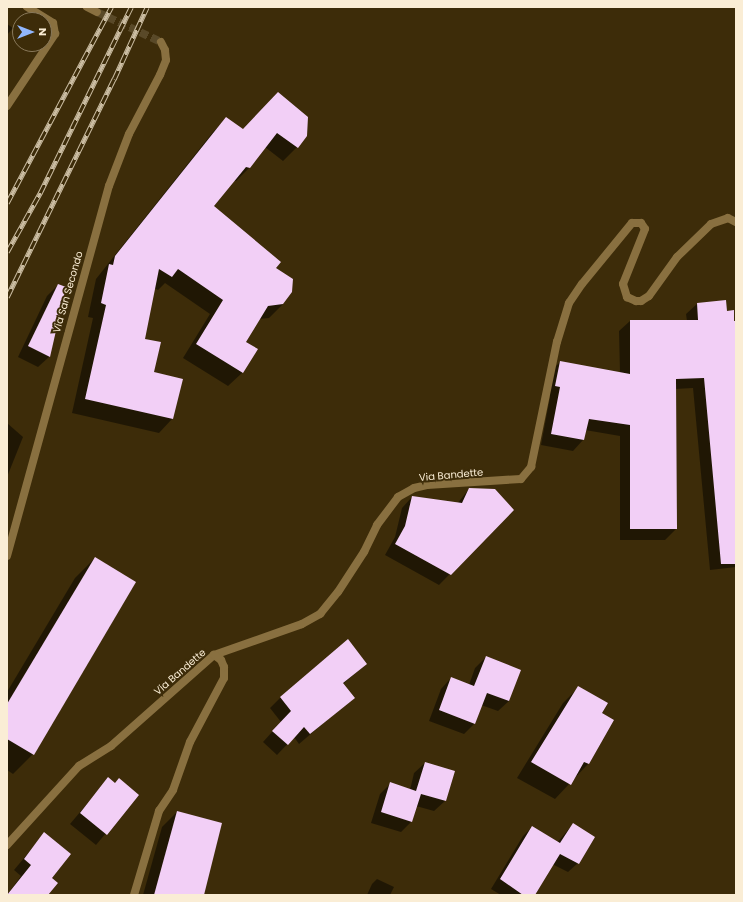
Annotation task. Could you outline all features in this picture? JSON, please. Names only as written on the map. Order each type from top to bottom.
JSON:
[{"type":"street","points":[[7,106],[55,34],[53,23],[27,7]]},
{"type":"street","points":[[87,7],[97,12]]},
{"type":"street","name":"Via San Secondo","points":[[7,556],[109,186],[129,134],[160,76],[166,60],[165,50],[161,42]]},
{"type":"street","name":"Via Bandette","points":[[7,845],[79,766],[111,746],[214,655],[302,624],[320,614],[338,592],[364,552],[377,525],[398,497],[414,488],[427,485],[521,479],[531,467],[557,342],[569,303],[582,284],[632,223],[641,222],[646,229],[623,284],[627,297],[636,301],[641,301],[649,296],[677,257],[711,224],[728,218],[736,222]]},
{"type":"street","points":[[134,895],[159,811],[173,790],[190,742],[224,678],[224,667],[221,660],[214,655]]},
{"type":"building","points":[[278,92],[308,117],[307,136],[298,148],[277,133],[250,168],[246,167],[214,206],[281,262],[276,268],[293,279],[292,292],[283,304],[268,306],[246,342],[258,349],[243,373],[196,344],[223,300],[178,269],[172,277],[159,269],[145,339],[161,342],[154,372],[183,379],[173,419],[85,399],[106,305],[101,303],[109,264],[113,265],[115,256],[226,117],[243,129]]},
{"type":"building","points":[[58,284],[66,287],[50,357],[28,346]]},
{"type":"building","points":[[726,300],[727,311],[734,310],[734,321],[736,321],[736,564],[721,564],[704,378],[676,379],[677,529],[630,529],[630,425],[589,419],[584,440],[551,434],[560,387],[555,386],[560,361],[630,374],[630,320],[698,320],[697,303]]},
{"type":"building","points":[[469,488],[495,489],[514,510],[451,575],[395,544],[405,526],[412,496],[462,503]]},
{"type":"building","points":[[95,557],[136,582],[34,755],[7,739],[7,704]]},
{"type":"building","points":[[348,639],[367,664],[343,683],[355,698],[310,734],[304,727],[288,745],[272,731],[291,711],[280,697]]},
{"type":"building","points":[[486,656],[521,670],[509,701],[487,693],[475,724],[439,710],[451,677],[474,686]]},
{"type":"building","points":[[578,686],[608,703],[602,713],[614,720],[589,764],[584,762],[571,785],[531,762]]},
{"type":"building","points":[[425,762],[455,771],[446,801],[421,794],[412,822],[381,812],[390,782],[416,791]]},
{"type":"building","points":[[108,777],[115,783],[119,778],[139,795],[107,835],[80,813]]},
{"type":"building","points":[[177,811],[222,823],[204,895],[154,895]]},
{"type":"building","points":[[573,823],[595,837],[579,864],[560,854],[535,895],[523,895],[500,879],[532,826],[560,843]]},
{"type":"building","points":[[44,832],[71,854],[52,878],[58,883],[48,895],[7,895],[31,865],[24,859]]},
{"type":"tunnel","points":[[97,12],[161,42]]},
{"type":"railway","points":[[7,203],[111,7]]},
{"type":"railway","points":[[7,252],[40,193],[131,7]]},
{"type":"railway","points":[[7,297],[114,79],[147,7]]}]
